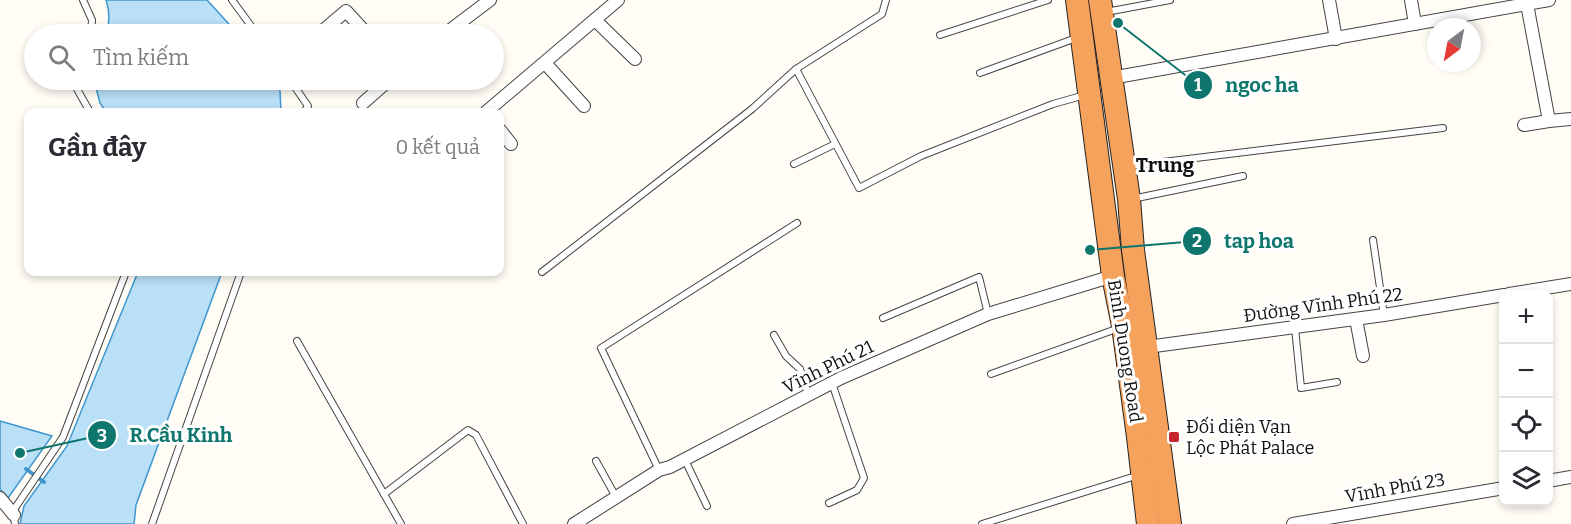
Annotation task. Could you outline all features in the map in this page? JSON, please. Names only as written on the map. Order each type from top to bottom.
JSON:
[{"type":"highway","name":"Binh Duong Road","points":[[1077,0],[1113,276],[1123,326],[1148,524]]},
{"type":"highway","name":"Binh Duong Road","points":[[1101,7],[1129,200],[1136,271],[1170,524]]},
{"type":"highway","points":[[1113,276],[1136,271]]},
{"type":"street","points":[[458,24],[490,0]]},
{"type":"street","points":[[491,108],[618,0]]},
{"type":"street","points":[[1329,0],[1336,39]]},
{"type":"street","points":[[1411,0],[1415,24]]},
{"type":"street","points":[[1111,78],[1336,39],[1518,3],[1549,0]]},
{"type":"street","points":[[1518,3],[1549,121]]},
{"type":"street","points":[[331,24],[346,11],[358,24]]},
{"type":"street","points":[[595,20],[635,59]]},
{"type":"street","points":[[545,63],[584,106]]},
{"type":"street","points":[[363,103],[378,90]]},
{"type":"street","points":[[1524,125],[1571,119]]},
{"type":"street","points":[[504,135],[511,144]]},
{"type":"street","name":"Vĩnh Phú 21","points":[[574,524],[659,470],[670,467],[832,383],[988,314],[1113,276]]},
{"type":"street","points":[[1534,290],[1571,284]]},
{"type":"street","name":"Đường Vĩnh Phú 22","points":[[1147,347],[1384,315],[1499,296]]},
{"type":"street","points":[[1356,319],[1363,356]]},
{"type":"street","points":[[1553,480],[1571,477]]},
{"type":"street","name":"Vĩnh Phú 23","points":[[1293,524],[1499,489]]},
{"type":"street","points":[[0,498],[14,517]]},
{"type":"lane","points":[[83,0],[92,24]]},
{"type":"lane","points":[[232,0],[250,24]]},
{"type":"lane","points":[[542,272],[752,109],[796,69],[882,14],[886,0]]},
{"type":"lane","points":[[940,35],[1048,0]]},
{"type":"lane","points":[[1101,7],[1170,0]]},
{"type":"lane","points":[[980,73],[1082,36]]},
{"type":"lane","points":[[796,69],[859,188]]},
{"type":"lane","points":[[78,90],[88,108]]},
{"type":"lane","points":[[297,90],[308,106],[307,108]]},
{"type":"lane","points":[[851,192],[921,156],[1053,104],[1090,94]]},
{"type":"lane","points":[[1124,167],[1443,128]]},
{"type":"lane","points":[[794,164],[835,144]]},
{"type":"lane","points":[[1129,200],[1243,176]]},
{"type":"lane","points":[[659,470],[601,348],[797,222]]},
{"type":"lane","points":[[1373,240],[1384,315]]},
{"type":"lane","points":[[14,517],[63,437],[124,276]]},
{"type":"lane","points":[[152,524],[240,276]]},
{"type":"lane","points":[[883,318],[979,277],[988,314]]},
{"type":"lane","points":[[991,374],[1123,326]]},
{"type":"lane","points":[[1295,327],[1301,388],[1337,382]]},
{"type":"lane","points":[[774,335],[786,356],[800,369],[809,395]]},
{"type":"lane","points":[[297,341],[401,524]]},
{"type":"lane","points":[[829,503],[856,490],[864,478],[832,383]]},
{"type":"lane","points":[[384,494],[468,430],[476,435],[523,524]]},
{"type":"lane","points":[[684,459],[707,506]]},
{"type":"lane","points":[[596,461],[616,497]]},
{"type":"lane","points":[[982,524],[1142,474]]},
{"type":"water","points":[[106,0],[207,0],[229,24],[108,24]]},
{"type":"water","points":[[97,90],[279,90],[281,108],[103,108]]},
{"type":"water","points":[[136,276],[221,276],[136,505],[134,524],[20,524],[24,506],[67,446]]},
{"type":"water","points":[[0,421],[52,436],[8,498],[0,489]]},
{"type":"waterway","points":[[26,469],[44,482]]},
{"type":"place","name":"ngoc ha","points":[[1118,23]]},
{"type":"place","name":"tap hoa","points":[[1090,250]]},
{"type":"place","name":"Đối diện Vạn Lộc Phát Palace","points":[[1174,437]]},
{"type":"place","name":"R.Cầu Kinh","points":[[20,453]]},
{"type":"district","name":"Trung","points":[[1165,165]]}]
